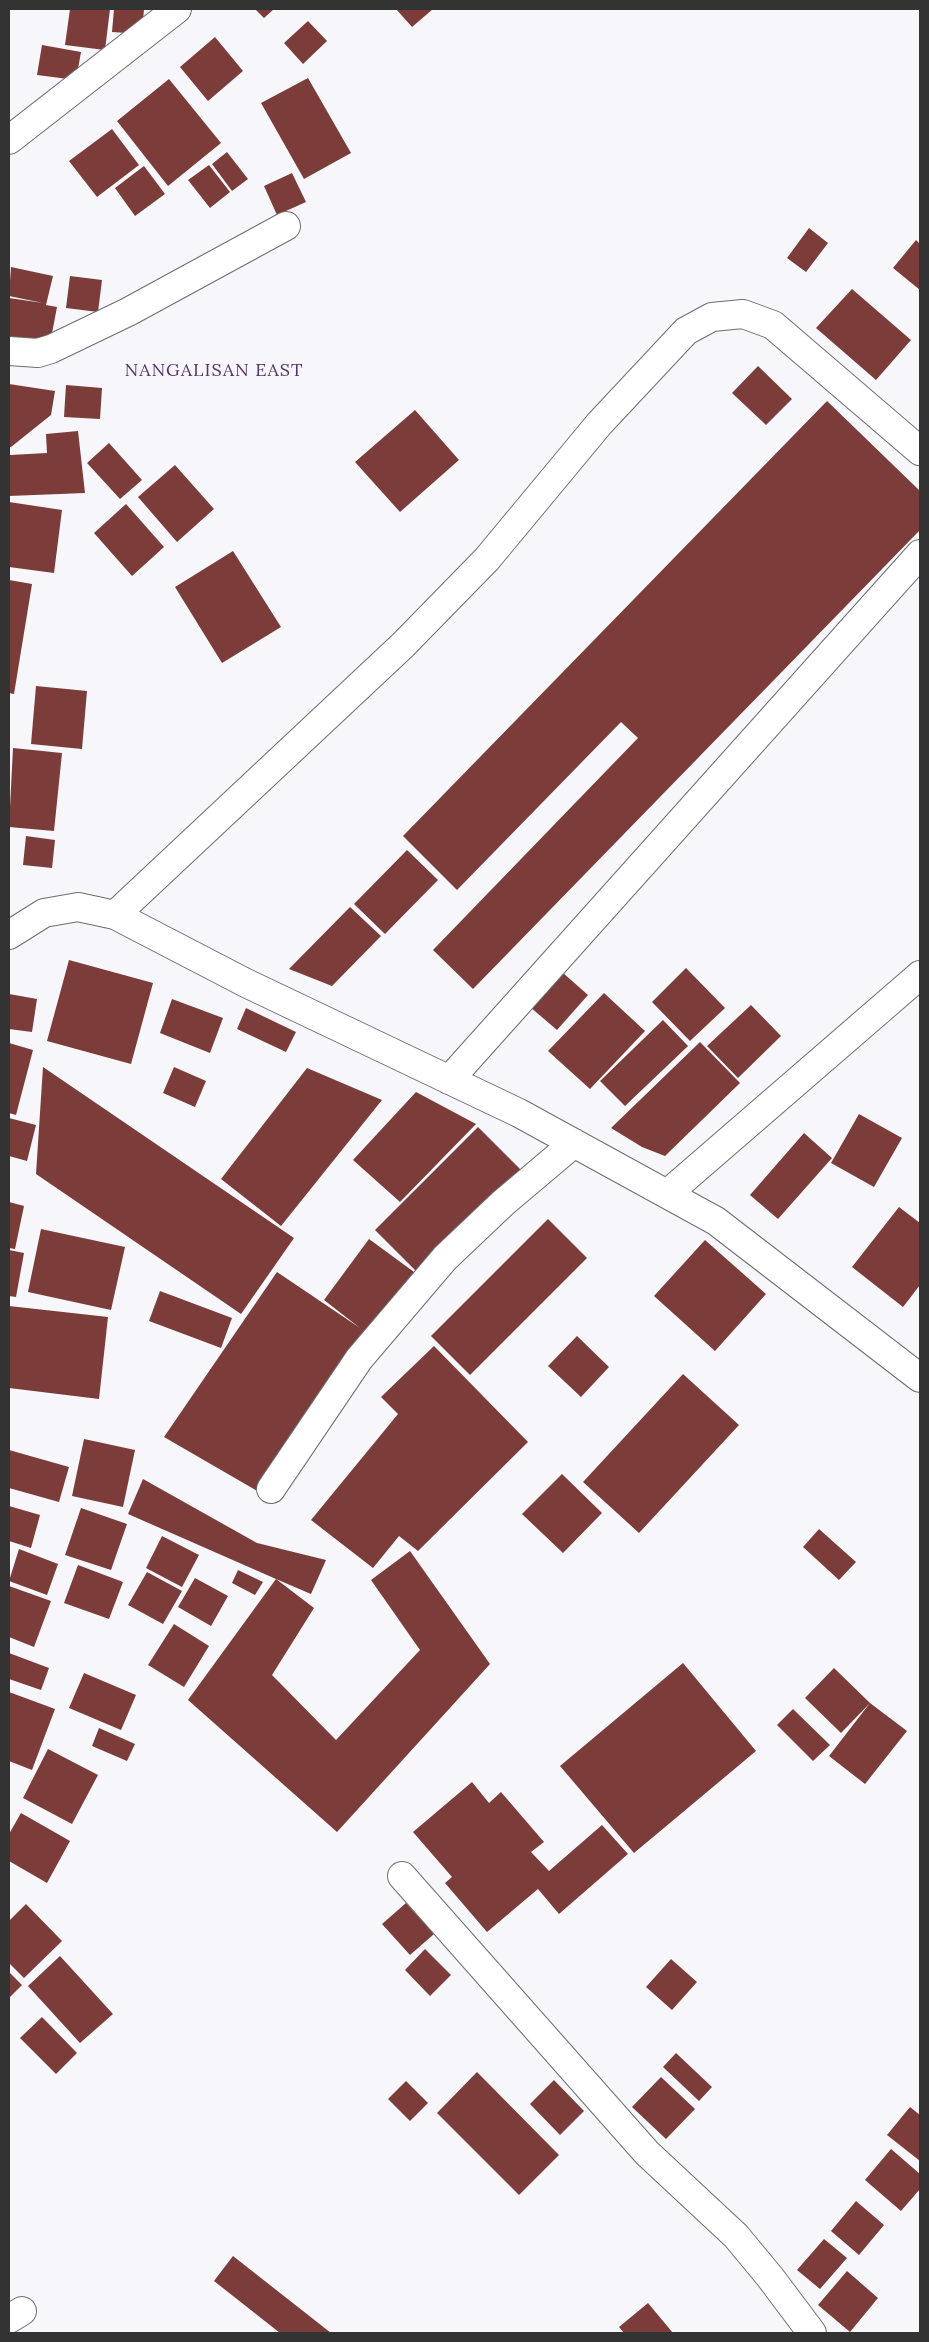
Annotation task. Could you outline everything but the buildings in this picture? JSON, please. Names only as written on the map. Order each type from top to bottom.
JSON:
[{"type":"street","points":[[9,140],[177,9]]},
{"type":"street","points":[[9,351],[38,353],[51,349],[128,312],[286,226]]},
{"type":"street","points":[[115,915],[403,645],[474,572],[599,424],[686,331],[712,317],[743,314],[773,325],[920,451]]},
{"type":"street","points":[[450,1080],[920,554]]},
{"type":"street","points":[[9,936],[44,913],[78,907],[115,915],[246,983],[519,1113],[716,1221],[920,1378]]},
{"type":"street","points":[[666,1194],[920,975]]},
{"type":"street","points":[[271,1489],[359,1359],[445,1258],[503,1203],[574,1143]]},
{"type":"street","points":[[402,1876],[647,2154],[736,2236],[812,2333]]},
{"type":"district","name":"NANGALISAN EAST","points":[[214,371]]}]
